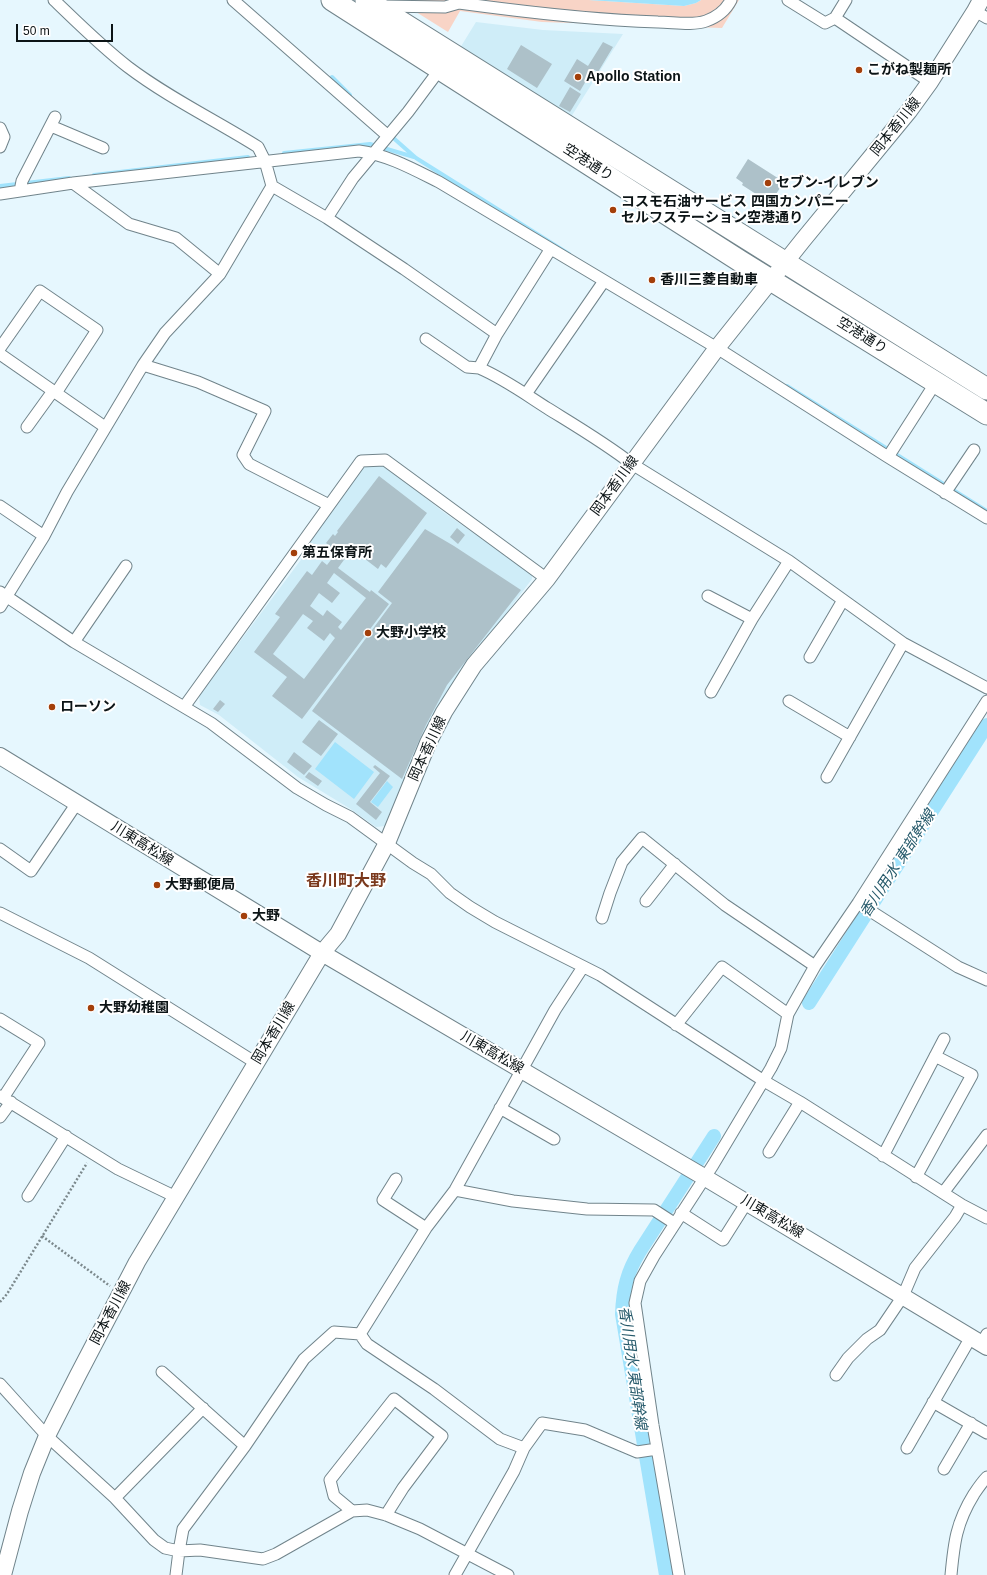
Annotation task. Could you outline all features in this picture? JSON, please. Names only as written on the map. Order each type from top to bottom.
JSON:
[{"type":"highway","name":"空港通り","points":[[332,0],[771,280],[987,414]]},
{"type":"highway","name":"空港通り","points":[[370,3],[987,389]]},
{"type":"main road","name":"岡本香川線","points":[[3,1575],[20,1510],[32,1473],[47,1436],[137,1262],[322,953],[338,934],[387,843],[428,743],[444,712],[474,665],[547,579],[717,348],[785,262],[904,117],[981,10]]},
{"type":"main road","name":"川東高松線","points":[[0,756],[322,953],[747,1202],[903,1296],[982,1340]]},
{"type":"street","points":[[54,0],[104,48],[129,68],[164,92],[258,147],[265,161],[272,186],[327,218],[404,268],[497,334]]},
{"type":"street","points":[[233,0],[388,136]]},
{"type":"street","points":[[370,3],[445,7],[455,1],[547,14],[638,21],[690,22],[706,21],[714,17],[723,12],[731,0]]},
{"type":"street","points":[[788,0],[825,24],[835,18],[846,0]]},
{"type":"street","points":[[835,18],[930,82]]},
{"type":"street","points":[[327,218],[353,178],[426,90],[440,69]]},
{"type":"street","points":[[21,187],[53,121],[104,148]]},
{"type":"street","points":[[0,128],[4,137],[0,147]]},
{"type":"street","points":[[0,194],[21,187],[74,184],[359,151],[375,153],[396,161],[439,182],[550,250],[717,348],[987,518]]},
{"type":"street","points":[[74,184],[129,224],[176,238],[220,274]]},
{"type":"street","points":[[0,607],[3,594],[44,536],[67,492],[143,365],[165,333],[220,274],[272,186]]},
{"type":"street","points":[[479,368],[497,334],[550,250]]},
{"type":"street","points":[[526,394],[604,281]]},
{"type":"street","points":[[27,427],[54,392],[97,330],[40,291],[1,354],[54,392],[105,427]]},
{"type":"street","points":[[426,339],[467,367],[479,368],[490,372],[614,450],[632,464],[790,561],[903,643],[987,688]]},
{"type":"street","points":[[143,365],[198,382],[265,411],[243,455],[250,464],[329,505]]},
{"type":"street","points":[[888,456],[936,382]]},
{"type":"street","points":[[946,492],[974,450]]},
{"type":"street","points":[[184,707],[361,461],[385,460],[547,579]]},
{"type":"street","points":[[0,506],[44,536]]},
{"type":"street","points":[[711,692],[752,619],[790,561]]},
{"type":"street","points":[[74,642],[126,566]]},
{"type":"street","points":[[3,594],[74,642],[184,707],[223,732],[296,788],[350,817],[413,863],[431,874],[450,893],[470,907],[495,922],[600,975],[916,1177],[962,1205],[987,1218]]},
{"type":"street","points":[[708,596],[752,619]]},
{"type":"street","points":[[810,657],[843,600]]},
{"type":"street","points":[[827,777],[903,643]]},
{"type":"street","points":[[679,1575],[656,1449],[635,1303],[640,1281],[674,1223],[713,1165],[764,1081],[781,1048],[788,1014],[815,966],[858,903],[987,700]]},
{"type":"street","points":[[789,701],[850,737]]},
{"type":"street","points":[[0,849],[31,870],[77,803]]},
{"type":"street","points":[[602,918],[622,862],[642,838],[725,905],[815,966]]},
{"type":"street","points":[[646,901],[675,864]]},
{"type":"street","points":[[858,903],[958,967],[987,980]]},
{"type":"street","points":[[0,913],[89,958],[256,1064]]},
{"type":"street","points":[[360,1334],[426,1228],[455,1190],[555,1010],[583,967]]},
{"type":"street","points":[[676,1025],[722,967],[788,1014]]},
{"type":"street","points":[[0,1019],[39,1044],[5,1099],[0,1117]]},
{"type":"street","points":[[883,1156],[944,1039]]},
{"type":"street","points":[[916,1177],[972,1075],[935,1056]]},
{"type":"street","points":[[5,1099],[118,1169],[176,1197]]},
{"type":"street","points":[[769,1152],[800,1102]]},
{"type":"street","points":[[500,1108],[554,1139]]},
{"type":"street","points":[[943,1193],[987,1134]]},
{"type":"street","points":[[28,1196],[66,1136]]},
{"type":"street","points":[[396,1179],[383,1200],[426,1228]]},
{"type":"street","points":[[455,1190],[513,1201],[579,1208],[654,1210],[674,1223]]},
{"type":"street","points":[[681,1213],[723,1240],[747,1202]]},
{"type":"street","points":[[836,1375],[848,1358],[867,1339],[880,1330],[903,1296],[915,1268],[955,1217],[962,1205]]},
{"type":"street","points":[[176,1575],[178,1551],[183,1529],[245,1446],[304,1359],[334,1332],[360,1334]]},
{"type":"street","points":[[360,1334],[367,1344],[434,1389],[500,1439],[524,1448]]},
{"type":"street","points":[[907,1448],[933,1402],[982,1340]]},
{"type":"street","points":[[162,1372],[245,1446]]},
{"type":"street","points":[[0,1384],[47,1436],[115,1498],[154,1540],[165,1548],[178,1551],[200,1550],[263,1559],[276,1554],[352,1511],[367,1510],[386,1515],[420,1529],[508,1575]]},
{"type":"street","points":[[352,1511],[334,1496],[330,1480],[394,1399],[442,1436],[403,1488],[386,1515]]},
{"type":"street","points":[[933,1402],[987,1432]]},
{"type":"street","points":[[115,1498],[203,1408]]},
{"type":"street","points":[[455,1575],[514,1471],[524,1448],[542,1423],[585,1430],[637,1452],[656,1449]]},
{"type":"street","points":[[944,1469],[971,1424]]},
{"type":"street","points":[[951,1575],[954,1547],[960,1521],[968,1504],[987,1477]]},
{"type":"path","points":[[0,1302],[7,1294],[93,1153]]},
{"type":"path","points":[[42,1236],[121,1294]]},
{"type":"shaded area","points":[[397,0],[589,0],[684,6],[701,0],[739,0],[722,28],[542,22],[460,11],[448,32]]},
{"type":"shaded area","points":[[476,22],[543,30],[623,34],[571,117],[460,48]]},
{"type":"shaded area","name":"大野小学校","points":[[385,465],[442,511],[532,574],[532,579],[450,688],[430,724],[385,826],[376,827],[349,808],[298,777],[219,715],[200,705],[199,696],[312,545],[308,541],[363,466]]},
{"type":"water","points":[[589,0],[701,0],[684,6]]},
{"type":"water","points":[[335,742],[374,772],[354,799],[315,769]]},
{"type":"water","points":[[387,781],[393,787],[378,807],[371,802]]},
{"type":"building","points":[[603,42],[613,47],[598,72],[593,69],[580,91],[564,81],[577,59],[588,66]]},
{"type":"building","points":[[521,45],[552,64],[537,88],[507,69]]},
{"type":"building","points":[[570,87],[581,94],[570,112],[559,106]]},
{"type":"building","points":[[748,159],[784,182],[770,203],[742,185],[743,183],[736,178]]},
{"type":"building","points":[[379,476],[427,513],[386,568],[381,564],[378,569],[352,549],[338,568],[389,604],[302,719],[272,696],[287,677],[254,652],[280,617],[275,614],[307,571],[312,575],[322,561],[327,565],[337,552],[326,543],[333,534],[335,536],[338,532],[337,531]],"holes":[[[334,573],[366,598],[341,630],[338,627],[342,622],[327,610],[323,616],[310,606],[319,593],[332,603],[340,593],[327,583]],[[303,614],[313,621],[307,628],[324,641],[330,633],[335,638],[304,679],[273,654]]]},
{"type":"building","points":[[457,528],[465,535],[458,544],[450,537]]},
{"type":"building","points":[[425,529],[454,546],[521,590],[447,685],[426,725],[402,779],[312,711],[392,603],[378,592]]},
{"type":"building","points":[[220,700],[225,704],[218,712],[213,709]]},
{"type":"building","points":[[319,720],[338,734],[321,756],[302,742]]},
{"type":"building","points":[[294,752],[312,766],[304,775],[287,762]]},
{"type":"building","points":[[375,765],[390,776],[370,802],[382,812],[376,820],[356,804],[380,773],[373,767]]},
{"type":"building","points":[[309,772],[322,781],[318,786],[305,777]]},
{"type":"waterway","points":[[332,77],[350,95]]},
{"type":"waterway","points":[[390,135],[416,158],[569,254]]},
{"type":"waterway","points":[[284,153],[370,144],[414,157]]},
{"type":"waterway","points":[[94,175],[248,157]]},
{"type":"waterway","points":[[0,186],[69,178]]},
{"type":"waterway","points":[[787,386],[987,511]]},
{"type":"waterway","name":"香川用水 東部幹線","points":[[809,1003],[987,725]]},
{"type":"waterway","name":"香川用水 東部幹線","points":[[666,1575],[622,1314],[623,1297],[626,1281],[640,1251],[714,1136]]},
{"type":"place","name":"こがね製麺所","points":[[859,70]]},
{"type":"place","name":"Apollo Station","points":[[578,77]]},
{"type":"place","name":"セブン-イレブン","points":[[768,183]]},
{"type":"place","name":"コスモ石油サービス 四国カンパニー セルフステーション空港通り","points":[[613,210]]},
{"type":"place","name":"香川三菱自動車","points":[[652,280]]},
{"type":"place","name":"第五保育所","points":[[294,553]]},
{"type":"place","name":"大野小学校","points":[[368,633]]},
{"type":"place","name":"ローソン","points":[[52,707]]},
{"type":"place","name":"大野郵便局","points":[[157,885]]},
{"type":"place","name":"大野","points":[[244,916]]},
{"type":"place","name":"大野幼稚園","points":[[91,1008]]},
{"type":"district","name":"香川町大野","points":[[346,882]]}]
